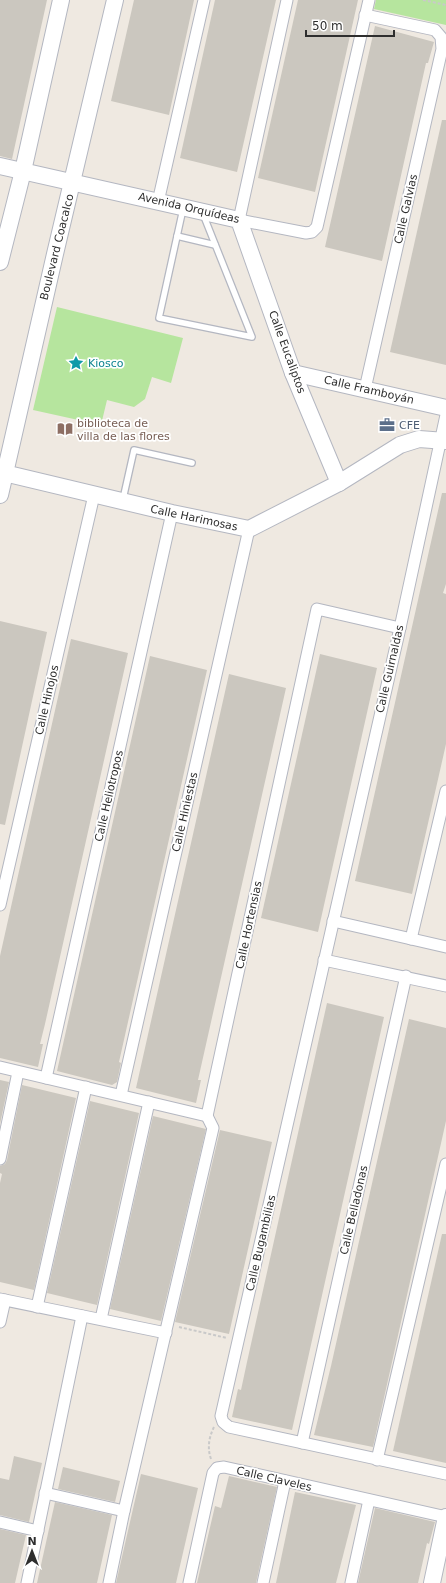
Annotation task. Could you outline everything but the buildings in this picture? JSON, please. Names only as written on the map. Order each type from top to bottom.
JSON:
[{"type":"street","points":[[0,262],[3,239],[23,171],[61,0]]},
{"type":"street","name":"Boulevard Coacalco","points":[[0,494],[2,472],[54,254],[73,182],[115,0]]},
{"type":"street","points":[[158,202],[204,0]]},
{"type":"street","points":[[239,220],[287,0]]},
{"type":"street","points":[[365,15],[369,0]]},
{"type":"street","name":"Avenida Orquídeas","points":[[73,182],[239,220],[306,233],[312,232],[317,227],[365,15]]},
{"type":"street","name":"Calle Galvias","points":[[364,389],[442,49],[441,37],[435,30],[365,15]]},
{"type":"street","points":[[0,166],[73,182]]},
{"type":"street","name":"Calle Eucaliptos","points":[[239,220],[293,373],[339,483]]},
{"type":"street","name":"Calle Framboyán","points":[[293,373],[446,408]]},
{"type":"street","name":"Calle Guirnaldas","points":[[324,960],[400,628],[425,509],[444,440],[446,416]]},
{"type":"street","name":"Calle Harimosas","points":[[2,472],[122,502],[249,530],[339,483],[400,445],[420,439],[444,440]]},
{"type":"street","name":"Calle Hinojos","points":[[0,905],[94,495]]},
{"type":"street","name":"Calle Heliotropos","points":[[46,1078],[172,513]]},
{"type":"street","name":"Calle Hiniestas","points":[[121,1095],[249,530]]},
{"type":"street","name":"Calle Hortensias","points":[[207,1116],[317,609],[400,628]]},
{"type":"street","points":[[411,939],[446,791]]},
{"type":"street","points":[[333,921],[446,947]]},
{"type":"street","points":[[324,960],[406,976],[446,986]]},
{"type":"street","name":"Calle Bugambilias","points":[[221,1416],[324,960]]},
{"type":"street","name":"Calle Belladonas","points":[[302,1443],[406,976]]},
{"type":"street","points":[[0,1067],[86,1086],[207,1116],[213,1128],[124,1511],[109,1583]]},
{"type":"street","points":[[0,1159],[18,1072]]},
{"type":"street","points":[[37,1307],[86,1086]]},
{"type":"street","points":[[101,1319],[149,1102]]},
{"type":"street","points":[[377,1460],[446,1164]]},
{"type":"street","points":[[0,1322],[2,1299],[82,1316],[167,1329]]},
{"type":"street","points":[[27,1583],[82,1316]]},
{"type":"street","points":[[221,1416],[223,1422],[229,1427],[446,1474]]},
{"type":"street","name":"Calle Claveles","points":[[217,1468],[224,1467],[446,1517]]},
{"type":"street","points":[[189,1583],[213,1473],[217,1468]]},
{"type":"street","points":[[263,1583],[285,1481]]},
{"type":"street","points":[[45,1493],[124,1511]]},
{"type":"street","points":[[351,1583],[369,1500]]},
{"type":"street","points":[[432,1583],[446,1517]]},
{"type":"street","points":[[0,1522],[38,1531]]},
{"type":"lane","points":[[184,207],[159,318],[252,337],[202,212]]},
{"type":"lane","points":[[177,236],[215,244]]},
{"type":"lane","points":[[122,502],[134,450],[192,463]]},
{"type":"path","points":[[423,0],[446,5]]},
{"type":"path","points":[[167,1329],[238,1341]]},
{"type":"path","points":[[217,1468],[208,1450],[209,1438],[213,1427],[221,1416]]},
{"type":"green space","points":[[376,0],[446,0],[446,25],[374,9]]},
{"type":"green space","points":[[57,307],[183,338],[171,383],[152,377],[145,399],[134,407],[107,400],[101,425],[33,410]]},
{"type":"place","name":"Kiosco","points":[[76,363]]},
{"type":"place","name":"CFE","points":[[387,425]]},
{"type":"place","name":"biblioteca de villa de las flores","points":[[65,429]]}]
